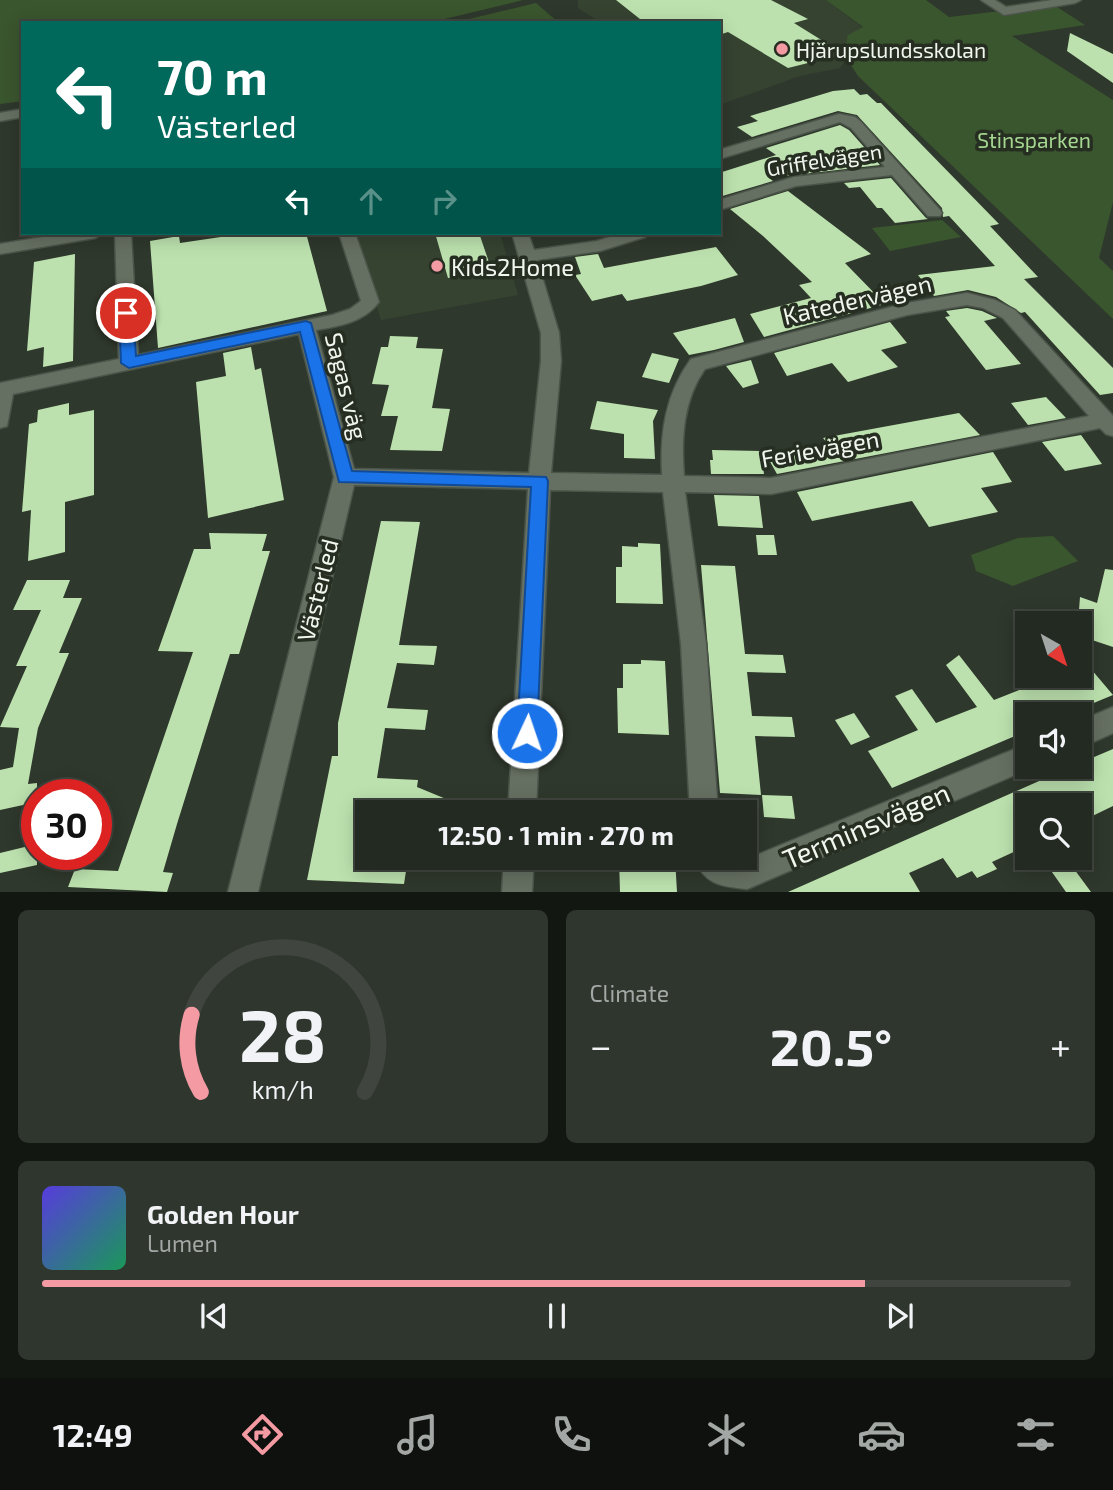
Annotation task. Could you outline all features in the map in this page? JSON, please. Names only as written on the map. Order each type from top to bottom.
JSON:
[{"type":"street","points":[[987,0],[1004,10],[1075,0]]},
{"type":"street","points":[[0,117],[21,113]]},
{"type":"street","name":"Griffelvägen","points":[[721,154],[839,118],[850,120],[934,213]]},
{"type":"street","name":"Griffelvägen","points":[[721,204],[793,182],[896,170]]},
{"type":"street","points":[[0,248],[82,235]]},
{"type":"street","points":[[123,235],[129,363]]},
{"type":"street","points":[[306,326],[353,316],[362,312],[370,302],[348,235]]},
{"type":"street","points":[[521,235],[550,333],[551,360],[540,481],[523,800]]},
{"type":"street","points":[[527,256],[600,246],[618,236]]},
{"type":"street","name":"Katedervägen","points":[[674,484],[674,419],[690,374],[698,364],[907,309],[967,299],[989,304],[1009,314],[1109,425]]},
{"type":"street","name":"Sagas väg","points":[[2,389],[306,326],[345,477]]},
{"type":"street","points":[[0,421],[2,389]]},
{"type":"street","name":"Ferievägen","points":[[540,481],[771,486],[1109,425]]},
{"type":"street","points":[[345,477],[540,481]]},
{"type":"street","name":"Västerled","points":[[243,891],[345,477]]},
{"type":"street","points":[[674,484],[691,624],[703,800]]},
{"type":"street","points":[[1092,729],[1113,719]]},
{"type":"street","name":"Terminsvägen","points":[[757,870],[1015,762]]},
{"type":"street","points":[[517,891],[518,870]]},
{"type":"street","name":"Terminsvägen","points":[[718,870],[747,874],[757,870]]},
{"type":"shaded area","name":"Hjärupslundsskolan","points":[[578,0],[826,0],[863,28],[844,54],[847,58],[840,68],[800,76],[721,104],[721,21],[598,21],[578,8]]},
{"type":"shaded area","name":"Kids2Home","points":[[355,235],[501,235],[518,295],[381,320]]},
{"type":"green space","points":[[0,0],[523,0],[436,21],[21,21],[21,101],[0,104]]},
{"type":"green space","name":"Stinsparken","points":[[826,0],[926,0],[949,17],[1054,5],[1085,25],[1012,36],[1113,100],[1113,202],[1099,258],[1113,271],[1113,319],[858,76],[844,54],[848,35],[863,27]]},
{"type":"green space","points":[[536,3],[557,21],[460,21]]},
{"type":"green space","points":[[942,220],[961,237],[890,251],[872,228]]},
{"type":"green space","points":[[1053,536],[1078,561],[1013,586],[976,571],[971,555],[1018,538]]},
{"type":"building","points":[[616,0],[771,0],[808,19],[794,23],[844,54],[788,68],[728,32],[721,34],[721,21],[642,21]]},
{"type":"building","points":[[1070,33],[1113,54],[1113,83],[1067,51]]},
{"type":"building","points":[[854,89],[860,95],[867,94],[877,103],[881,103],[999,224],[990,226],[1038,277],[1024,279],[1113,368],[1113,393],[1100,395],[1025,312],[1021,313],[996,297],[968,290],[934,296],[918,275],[995,266],[949,216],[943,217],[942,208],[857,115],[838,111],[752,137],[737,127],[758,121],[750,116],[833,91]]},
{"type":"building","points":[[840,125],[849,130],[880,165],[769,178],[773,181],[721,196],[721,172],[776,155],[766,148]]},
{"type":"building","points":[[891,178],[928,219],[895,223],[882,208],[877,208],[860,187],[849,188],[844,183]]},
{"type":"building","points":[[788,191],[871,254],[845,263],[885,304],[764,337],[750,314],[811,298],[799,285],[812,282],[730,209]]},
{"type":"building","points":[[234,235],[307,235],[327,311],[158,348],[150,241],[179,236],[180,243]]},
{"type":"building","points":[[436,235],[480,235],[492,271],[448,278]]},
{"type":"building","points":[[716,247],[738,275],[701,286],[627,301],[622,294],[592,301],[575,275],[581,274],[575,257],[598,254],[604,268]]},
{"type":"building","points":[[75,254],[73,361],[43,367],[44,347],[27,351],[34,262]]},
{"type":"building","points":[[967,308],[997,318],[984,321],[1021,364],[986,370],[945,317],[950,316],[946,311]]},
{"type":"building","points":[[735,318],[744,342],[714,350],[689,355],[673,333]]},
{"type":"building","points":[[890,322],[907,343],[881,350],[898,367],[848,382],[832,363],[787,376],[774,353]]},
{"type":"building","points":[[390,336],[418,337],[416,348],[443,349],[432,408],[450,409],[442,451],[390,450],[398,416],[381,416],[389,385],[372,384],[381,347],[388,347]]},
{"type":"building","points":[[251,347],[255,370],[261,368],[284,500],[208,518],[196,382],[226,376],[223,353]]},
{"type":"building","points":[[652,353],[679,359],[669,383],[642,377]]},
{"type":"building","points":[[751,360],[759,383],[743,388],[726,366]]},
{"type":"building","points":[[1046,397],[1066,418],[1028,425],[1011,403]]},
{"type":"building","points":[[597,401],[658,410],[653,421],[655,459],[624,458],[624,434],[590,429]]},
{"type":"building","points":[[69,403],[69,415],[94,410],[94,495],[65,502],[65,552],[28,561],[31,510],[22,512],[29,424],[37,422],[38,410]]},
{"type":"building","points":[[959,413],[980,435],[777,474],[764,451],[826,452],[828,444],[823,438]]},
{"type":"building","points":[[1081,435],[1102,464],[1065,471],[1042,442]]},
{"type":"building","points":[[712,450],[761,451],[764,474],[711,474]]},
{"type":"building","points":[[993,452],[1012,482],[981,488],[998,512],[929,527],[912,501],[812,521],[797,492]]},
{"type":"building","points":[[714,495],[759,496],[763,528],[718,526]]},
{"type":"building","points":[[381,521],[420,522],[399,645],[437,646],[434,665],[397,663],[387,708],[428,710],[425,730],[385,728],[377,778],[418,780],[417,787],[449,800],[355,800],[355,870],[406,870],[404,884],[307,880],[332,756],[338,756],[338,723]]},
{"type":"building","points":[[209,533],[267,534],[262,551],[270,551],[239,654],[230,654],[177,824],[163,872],[173,873],[167,892],[68,887],[75,870],[118,871],[193,652],[158,651],[194,549],[211,549]]},
{"type":"building","points":[[756,535],[774,535],[777,555],[758,555]]},
{"type":"building","points":[[638,543],[660,544],[663,604],[616,603],[616,567],[622,567],[622,546],[638,547]]},
{"type":"building","points":[[701,565],[735,566],[745,654],[783,655],[786,673],[747,672],[752,716],[792,717],[795,737],[755,736],[761,795],[720,793]]},
{"type":"building","points":[[1105,569],[1113,570],[1113,647],[1092,640],[1092,611],[1079,611],[1080,597],[1097,603]]},
{"type":"building","points":[[27,580],[70,580],[63,598],[82,598],[59,653],[69,653],[38,728],[29,779],[21,779],[21,805],[0,810],[0,770],[13,767],[19,728],[0,727],[27,666],[16,666],[41,610],[13,610]]},
{"type":"building","points":[[959,655],[994,700],[1024,688],[1092,688],[1092,670],[1113,695],[1092,704],[1015,702],[1015,736],[892,788],[868,751],[918,730],[895,696],[912,689],[936,723],[977,707],[946,665]]},
{"type":"building","points":[[641,660],[665,661],[669,735],[618,733],[617,688],[623,688],[623,664],[641,664]]},
{"type":"building","points":[[854,713],[870,737],[851,745],[835,720]]},
{"type":"building","points":[[1113,749],[1113,806],[1092,816],[1092,793],[1015,793],[1015,851],[992,862],[997,869],[977,878],[972,871],[957,878],[943,858],[909,873],[920,892],[788,892],[1044,779],[1092,779],[1092,758]]},
{"type":"building","points":[[762,795],[792,796],[795,819],[764,817]]},
{"type":"building","points":[[21,848],[21,868],[0,873],[0,853]]},
{"type":"building","points":[[619,870],[676,870],[677,892],[620,892]]},
{"type":"building","points":[[1051,870],[1075,870],[1091,892],[1066,892]]},
{"type":"place","name":"Hjärupslundsskolan","points":[[782,49]]},
{"type":"place","name":"Kids2Home","points":[[437,266]]},
{"type":"route","points":[[126,313],[129,363],[306,326],[345,477],[540,481],[527,733]]}]
